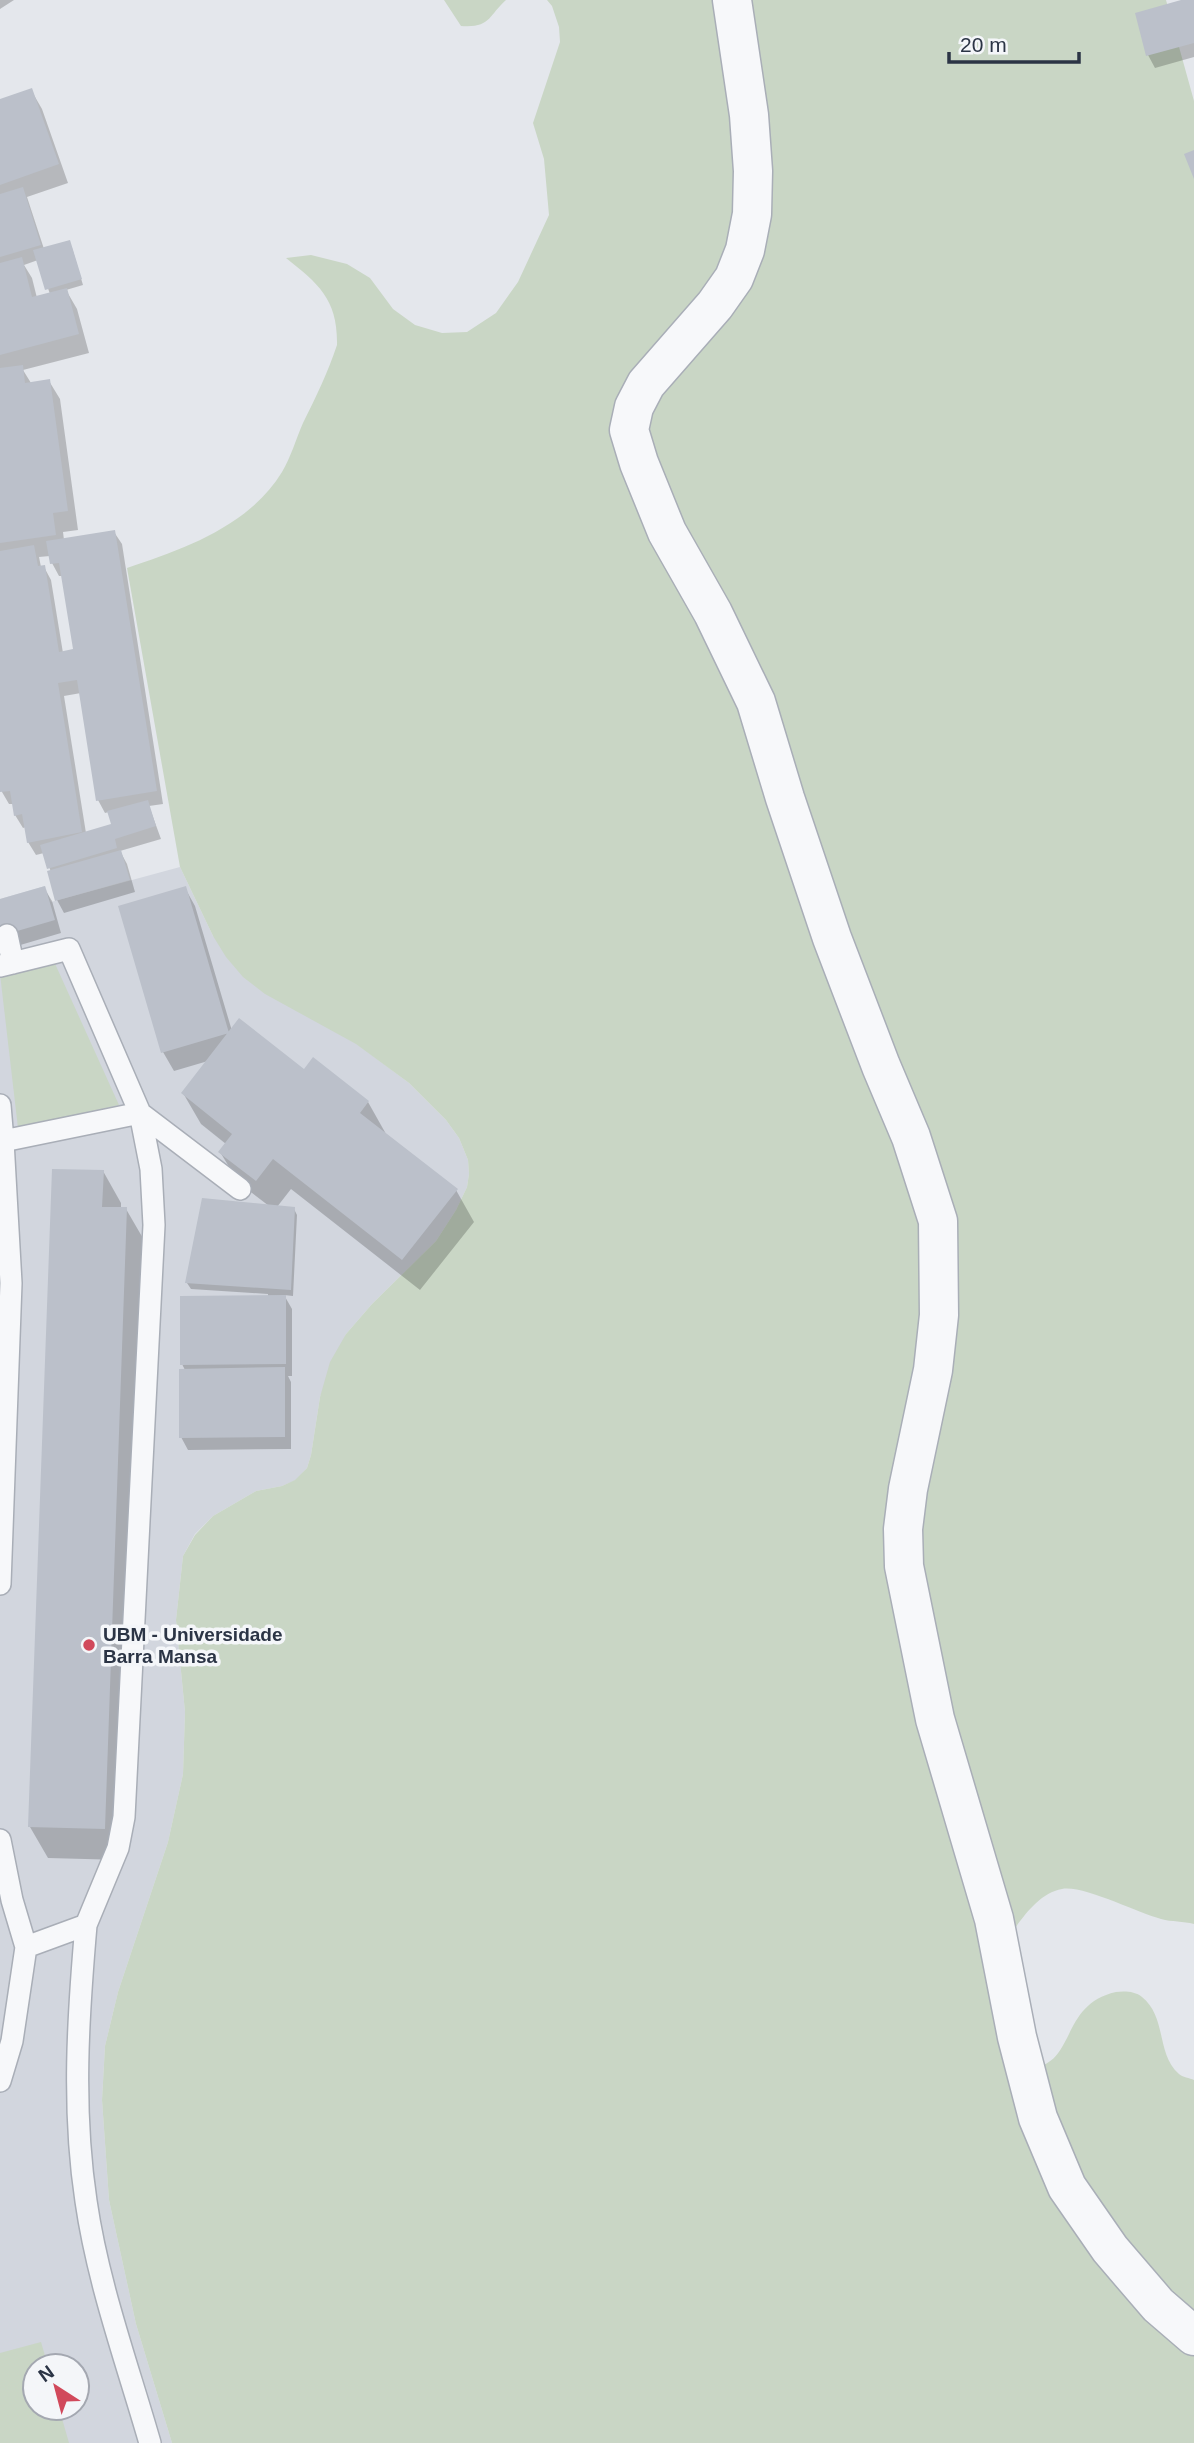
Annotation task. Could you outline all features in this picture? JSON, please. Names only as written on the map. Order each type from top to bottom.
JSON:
[{"type":"street","points":[[732,0],[749,115],[753,171],[752,215],[745,250],[734,278],[715,305],[646,384],[634,407],[629,430],[639,463],[667,532],[713,613],[756,702],[832,937],[911,1137],[938,1221],[939,1315],[933,1370],[908,1489],[903,1529],[904,1566],[935,1719],[994,1919],[1017,2036],[1038,2118],[1067,2187],[1110,2249],[1158,2305],[1194,2336]]},
{"type":"lane","points":[[7,935],[7,964],[69,949],[140,1112],[151,1169],[154,1225],[124,1817],[118,1848],[86,1925],[76,2080],[79,2143],[86,2202],[102,2283],[150,2443]]},
{"type":"lane","points":[[0,1105],[11,1283],[0,1584]]},
{"type":"lane","points":[[3,1141],[140,1112],[240,1189]]},
{"type":"lane","points":[[0,1840],[12,1900],[26,1947],[12,2041],[0,2081]]},
{"type":"lane","points":[[26,1947],[86,1925]]},
{"type":"shaded area","name":"UBM - Universidade Barra Mansa","points":[[180,867],[213,936],[409,1083],[446,1120],[459,1138],[468,1160],[467,1187],[436,1241],[372,1304],[346,1334],[320,1397],[307,1468],[296,1480],[256,1491],[213,1516],[195,1534],[183,1556],[176,1620],[185,1712],[183,1774],[168,1842],[118,1992],[105,2046],[102,2100],[109,2200],[136,2324],[172,2443],[0,2443],[0,899],[45,886],[51,902]]},
{"type":"green space","points":[[444,0],[506,0],[484,23],[461,26]]},
{"type":"green space","points":[[547,0],[1166,0],[1194,101],[1194,1924],[1161,1919],[1097,1895],[1062,1889],[1039,1901],[1010,1935],[1037,2067],[1058,2054],[1086,2008],[1099,1998],[1116,1992],[1126,1992],[1139,1995],[1150,2005],[1172,2066],[1180,2075],[1194,2080],[1194,2443],[172,2443],[136,2324],[109,2200],[102,2100],[105,2046],[118,1992],[168,1842],[183,1774],[185,1712],[176,1620],[183,1556],[195,1535],[213,1516],[256,1491],[282,1486],[295,1480],[307,1468],[320,1397],[330,1362],[346,1334],[372,1304],[436,1241],[456,1210],[467,1187],[469,1174],[468,1160],[459,1138],[446,1120],[409,1083],[356,1044],[265,994],[243,977],[213,936],[180,867],[127,568],[171,553],[214,533],[252,507],[282,472],[337,345],[334,316],[324,294],[286,258],[311,255],[347,264],[370,278],[393,309],[415,325],[442,333],[467,332],[496,313],[518,282],[549,215],[544,159],[533,123],[560,42],[559,27],[552,6]]},
{"type":"green space","points":[[52,957],[119,1105],[18,1128],[0,974]]},
{"type":"green space","points":[[41,2342],[44,2352],[21,2352],[21,2422],[63,2422],[69,2443],[0,2443],[0,2353]]},
{"type":"building","points":[[1181,0],[1194,0],[1194,43],[1146,56],[1135,13]]},
{"type":"building","points":[[32,88],[59,164],[0,185],[0,99]]},
{"type":"building","points":[[1194,150],[1194,179],[1184,154]]},
{"type":"building","points":[[23,187],[41,245],[0,257],[0,194]]},
{"type":"building","points":[[70,240],[82,279],[45,290],[33,250]]},
{"type":"building","points":[[22,257],[32,297],[67,288],[79,334],[0,355],[0,263]]},
{"type":"building","points":[[23,365],[25,383],[50,379],[68,511],[53,513],[56,535],[0,543],[0,368]]},
{"type":"building","points":[[115,530],[157,791],[96,801],[77,680],[58,683],[82,832],[27,843],[22,814],[14,816],[10,791],[0,792],[0,551],[34,545],[38,566],[45,565],[59,652],[73,649],[59,563],[50,564],[46,541]]},
{"type":"building","points":[[148,800],[156,826],[115,839],[117,848],[47,869],[40,845],[111,824],[107,811]]},
{"type":"building","points":[[121,850],[130,880],[55,901],[47,871]]},
{"type":"building","points":[[45,886],[55,920],[0,936],[0,899]]},
{"type":"building","points":[[186,886],[229,1033],[161,1053],[118,906]]},
{"type":"building","points":[[239,1018],[304,1069],[313,1057],[369,1101],[360,1113],[458,1189],[402,1260],[273,1159],[256,1181],[218,1152],[232,1134],[181,1093]]},
{"type":"building","points":[[52,1169],[104,1170],[102,1207],[127,1207],[105,1829],[28,1827]]},
{"type":"building","points":[[202,1198],[295,1207],[291,1290],[185,1283]]},
{"type":"building","points":[[286,1295],[286,1364],[180,1365],[180,1296]]},
{"type":"building","points":[[285,1367],[285,1437],[179,1438],[179,1369]]},
{"type":"place","name":"UBM - Universidade Barra Mansa","points":[[89,1645]]}]
